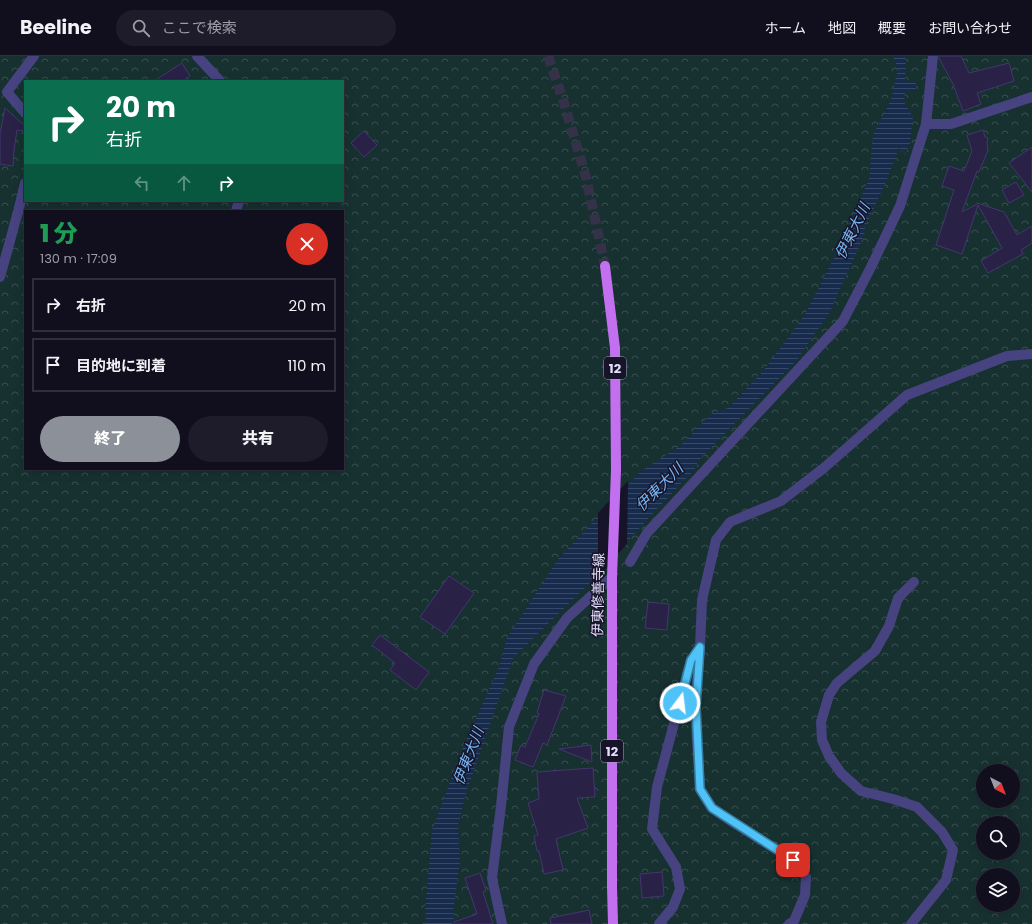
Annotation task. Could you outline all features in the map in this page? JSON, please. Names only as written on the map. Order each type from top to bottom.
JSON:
[{"type":"main road","name":"伊東修善寺線","points":[[605,266],[615,348],[616,470],[612,577],[613,924]]},
{"type":"street","points":[[24,113],[4,92],[34,56]]},
{"type":"street","points":[[197,56],[219,80]]},
{"type":"street","points":[[630,562],[647,533],[843,321],[900,206],[926,124],[933,56]]},
{"type":"street","points":[[926,124],[951,124],[1032,97]]},
{"type":"street","points":[[0,277],[24,187]]},
{"type":"street","points":[[789,924],[794,921],[805,895],[806,877],[793,860],[712,808],[700,789],[696,707],[702,600],[716,540],[730,522],[781,501],[825,467],[907,395],[1007,356],[1032,354]]},
{"type":"street","points":[[502,924],[492,878],[509,727],[534,664],[567,618],[612,577]]},
{"type":"street","points":[[911,924],[946,880],[953,850],[942,832],[917,807],[893,799],[861,792],[841,773],[829,756],[822,740],[821,722],[829,695],[837,683],[875,651],[889,626],[898,598],[914,582]]},
{"type":"street","points":[[659,924],[673,907],[680,889],[676,867],[652,829],[657,787],[691,660],[700,647]]},
{"type":"green space","points":[[0,56],[1032,56],[1032,924],[0,924]]},
{"type":"water","name":"伊東大川","points":[[893,56],[905,56],[905,81],[916,81],[916,90],[905,92],[904,102],[913,117],[910,143],[905,154],[899,148],[886,182],[865,227],[864,236],[828,316],[796,361],[699,460],[694,470],[589,584],[513,658],[465,796],[458,826],[460,861],[453,911],[454,921],[452,924],[426,924],[425,911],[432,830],[462,750],[499,667],[507,638],[558,559],[641,471],[680,446],[711,414],[728,408],[764,370],[804,316],[838,250],[869,179],[873,135],[891,100],[898,69]]},
{"type":"pier","points":[[628,481],[627,544],[619,553],[611,553],[611,562],[605,570],[598,569],[598,513]]},
{"type":"building","points":[[939,56],[961,56],[969,73],[1009,63],[1014,81],[977,93],[981,104],[963,111],[953,84]]},
{"type":"building","points":[[182,63],[190,76],[184,80],[156,80]]},
{"type":"building","points":[[5,108],[24,125],[24,131],[17,130],[13,166],[0,164],[0,134]]},
{"type":"building","points":[[983,130],[985,137],[988,138],[988,150],[979,172],[977,171],[962,212],[977,203],[1004,212],[1017,235],[1032,226],[1032,243],[1021,250],[1023,254],[988,273],[981,261],[1002,248],[978,205],[962,254],[936,245],[954,190],[942,186],[949,166],[964,171],[972,151],[967,135]]},
{"type":"building","points":[[364,131],[377,145],[364,157],[351,143]]},
{"type":"building","points":[[1032,147],[1032,192],[1009,163]]},
{"type":"building","points":[[1016,182],[1024,195],[1009,203],[1002,190]]},
{"type":"building","points":[[449,576],[474,593],[445,634],[420,617]]},
{"type":"building","points":[[648,602],[669,604],[667,630],[645,628]]},
{"type":"building","points":[[380,635],[429,672],[416,690],[390,670],[395,663],[372,645]]},
{"type":"building","points":[[544,690],[566,696],[547,745],[543,743],[533,767],[515,760],[521,745],[525,747],[539,714],[537,713]]},
{"type":"building","points":[[591,745],[592,762],[559,749]]},
{"type":"building","points":[[593,768],[595,797],[577,798],[588,828],[556,839],[563,870],[544,874],[534,836],[538,835],[528,803],[539,799],[537,772]]},
{"type":"building","points":[[662,872],[664,896],[642,898],[640,874]]},
{"type":"building","points":[[480,873],[486,891],[483,892],[493,924],[454,924],[454,922],[477,914],[465,878]]},
{"type":"building","points":[[589,910],[592,924],[551,924],[550,918]]},
{"type":"tunnel","points":[[548,56],[586,177],[605,266]]},
{"type":"route","points":[[680,703],[691,660],[700,647],[696,707],[700,789],[712,808],[793,860]]}]
